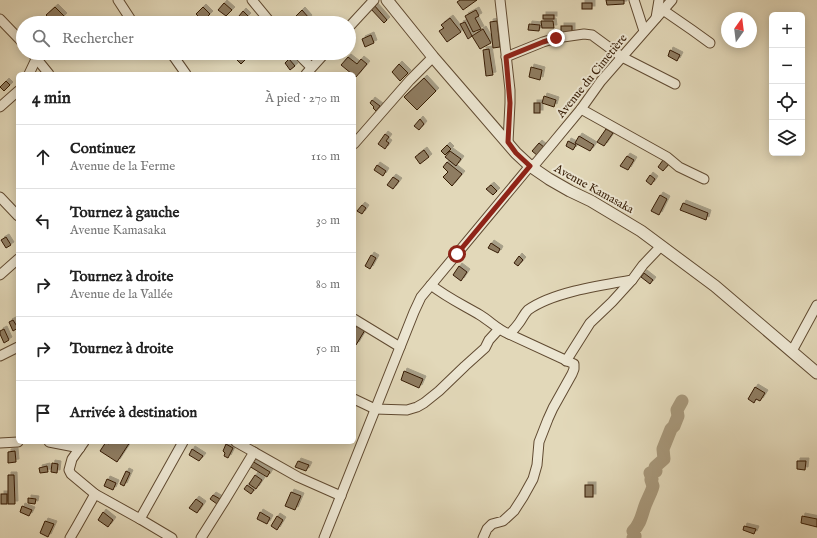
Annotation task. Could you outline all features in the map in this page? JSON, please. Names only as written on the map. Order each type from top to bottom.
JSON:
[{"type":"street","points":[[118,0],[128,16]]},
{"type":"street","points":[[252,0],[265,16]]},
{"type":"street","points":[[356,19],[374,0]]},
{"type":"street","name":"Avenue Kamasaka","points":[[387,0],[433,57],[516,153],[530,166],[549,179],[636,227],[720,290],[817,372]]},
{"type":"street","points":[[500,0],[510,103],[508,142]]},
{"type":"street","points":[[634,0],[644,31]]},
{"type":"street","points":[[656,18],[659,0]]},
{"type":"street","name":"Avenue du Cimetière","points":[[325,538],[375,409],[421,297],[530,166],[536,163],[543,155],[581,109],[601,81],[672,0]]},
{"type":"street","points":[[663,10],[710,43]]},
{"type":"street","points":[[0,19],[16,36]]},
{"type":"street","points":[[506,57],[556,38],[584,34],[592,35],[622,57],[675,84]]},
{"type":"street","points":[[356,142],[410,80],[433,57]]},
{"type":"street","points":[[30,72],[33,60]]},
{"type":"street","points":[[38,60],[47,72]]},
{"type":"street","points":[[176,60],[185,72]]},
{"type":"street","points":[[301,60],[308,71],[318,60]]},
{"type":"street","points":[[0,107],[16,93]]},
{"type":"street","points":[[581,109],[667,157],[679,167],[704,180]]},
{"type":"street","points":[[0,197],[16,214]]},
{"type":"street","points":[[566,361],[590,324],[612,302],[661,246]]},
{"type":"street","points":[[0,275],[16,261]]},
{"type":"street","points":[[509,334],[517,326],[526,312],[539,304],[571,292],[632,280]]},
{"type":"street","points":[[431,285],[443,294],[489,321],[499,329],[574,364],[572,374],[553,408],[539,442],[537,465],[533,479],[514,511],[503,521],[492,524],[487,529],[483,538]]},
{"type":"street","points":[[792,351],[817,304]]},
{"type":"street","points":[[356,320],[400,347]]},
{"type":"street","points":[[356,400],[375,409],[407,410],[417,407],[439,391],[485,348],[489,340],[499,329]]},
{"type":"street","points":[[0,356],[16,348]]},
{"type":"street","points":[[0,443],[16,442]]},
{"type":"street","points":[[71,444],[82,445]]},
{"type":"street","points":[[140,519],[182,444]]},
{"type":"street","points":[[240,444],[298,476],[341,496]]},
{"type":"street","points":[[82,445],[72,459],[69,470],[76,479],[95,494],[172,538]]},
{"type":"street","points":[[201,538],[254,452]]},
{"type":"street","points":[[70,538],[95,494]]},
{"type":"building","points":[[460,0],[477,0],[463,10],[457,2]]},
{"type":"building","points":[[606,0],[624,0],[624,4],[607,5]]},
{"type":"building","points":[[224,3],[232,10],[226,16],[218,10]]},
{"type":"building","points":[[582,3],[592,3],[592,9],[582,9]]},
{"type":"building","points":[[374,5],[387,20],[384,23],[370,8]]},
{"type":"building","points":[[55,7],[64,16],[47,16],[46,15]]},
{"type":"building","points":[[203,7],[210,14],[208,16],[198,16],[196,14]]},
{"type":"building","points":[[302,10],[307,16],[296,16]]},
{"type":"building","points":[[476,10],[479,16],[475,18],[481,29],[473,32],[465,16]]},
{"type":"building","points":[[243,11],[248,16],[239,16]]},
{"type":"building","points":[[543,15],[554,15],[554,19],[543,19]]},
{"type":"building","points":[[450,18],[461,32],[447,42],[439,31],[444,28],[441,25]]},
{"type":"building","points":[[497,21],[500,47],[493,48],[490,22]]},
{"type":"building","points":[[541,21],[553,21],[554,28],[542,28]]},
{"type":"building","points":[[465,22],[472,36],[468,39],[460,24]]},
{"type":"building","points":[[529,24],[540,25],[539,31],[528,30]]},
{"type":"building","points":[[561,26],[572,26],[572,33],[561,33]]},
{"type":"building","points":[[483,29],[491,43],[480,49],[472,36]]},
{"type":"building","points":[[371,35],[374,43],[365,47],[362,39]]},
{"type":"building","points":[[489,49],[493,75],[486,76],[483,50]]},
{"type":"building","points":[[670,50],[680,55],[677,61],[668,56]]},
{"type":"building","points":[[361,59],[367,64],[356,77],[356,72],[350,72],[341,65],[345,60],[352,60],[357,64]]},
{"type":"building","points":[[237,60],[245,60],[241,64]]},
{"type":"building","points":[[290,60],[295,66],[290,70],[285,63]]},
{"type":"building","points":[[399,64],[408,73],[400,81],[392,72]]},
{"type":"building","points":[[531,67],[542,70],[540,80],[529,77]]},
{"type":"building","points":[[424,78],[436,91],[417,110],[404,97]]},
{"type":"building","points":[[6,81],[10,85],[4,91],[0,87]]},
{"type":"building","points":[[544,96],[556,100],[554,107],[542,103]]},
{"type":"building","points":[[372,100],[380,106],[376,111],[370,103]]},
{"type":"building","points":[[534,103],[540,103],[540,113],[534,113]]},
{"type":"building","points":[[420,119],[424,124],[419,130],[414,126]]},
{"type":"building","points":[[606,129],[613,133],[604,146],[597,142]]},
{"type":"building","points":[[385,134],[389,137],[386,141],[389,143],[385,149],[378,144]]},
{"type":"building","points":[[579,136],[594,145],[590,151],[575,143]]},
{"type":"building","points":[[568,141],[576,145],[573,150],[566,146]]},
{"type":"building","points":[[539,143],[545,148],[538,156],[532,151]]},
{"type":"building","points":[[447,145],[451,149],[445,155],[441,151]]},
{"type":"building","points":[[424,150],[429,157],[420,164],[415,157]]},
{"type":"building","points":[[450,151],[461,159],[456,166],[445,157]]},
{"type":"building","points":[[627,156],[634,160],[628,170],[620,166]]},
{"type":"building","points":[[663,160],[669,164],[663,171],[658,167]]},
{"type":"building","points":[[447,162],[462,174],[452,186],[443,177],[448,172],[443,167]]},
{"type":"building","points":[[377,165],[386,171],[383,176],[374,170]]},
{"type":"building","points":[[650,175],[655,179],[651,185],[646,181]]},
{"type":"building","points":[[393,177],[399,181],[393,189],[387,185]]},
{"type":"building","points":[[491,185],[497,191],[493,195],[486,189]]},
{"type":"building","points":[[660,195],[667,199],[659,215],[651,211]]},
{"type":"building","points":[[683,203],[708,213],[706,220],[680,210]]},
{"type":"building","points":[[362,205],[366,208],[362,214],[357,211]]},
{"type":"building","points":[[6,237],[11,245],[6,248],[1,240]]},
{"type":"building","points":[[491,243],[500,249],[498,253],[488,248]]},
{"type":"building","points":[[371,255],[376,258],[370,269],[365,266]]},
{"type":"building","points":[[519,256],[523,260],[518,266],[514,263]]},
{"type":"building","points":[[459,266],[467,272],[461,281],[453,275]]},
{"type":"building","points":[[644,273],[653,280],[650,284],[641,277]]},
{"type":"building","points":[[13,320],[16,325],[16,329],[13,331],[9,322]]},
{"type":"building","points":[[357,325],[365,330],[356,345]]},
{"type":"building","points":[[4,329],[9,340],[4,343],[0,331]]},
{"type":"building","points":[[404,371],[423,379],[419,388],[401,380]]},
{"type":"building","points":[[755,387],[765,393],[760,401],[756,399],[754,403],[748,399]]},
{"type":"building","points":[[105,444],[129,444],[117,462],[100,451]]},
{"type":"building","points":[[226,444],[233,448],[228,458],[224,456],[225,453],[223,451]]},
{"type":"building","points":[[192,449],[203,456],[199,461],[189,455]]},
{"type":"building","points":[[15,451],[16,462],[8,463],[8,452]]},
{"type":"building","points":[[252,461],[270,472],[267,477],[249,466]]},
{"type":"building","points":[[298,461],[309,465],[306,471],[295,467]]},
{"type":"building","points":[[797,461],[806,461],[805,470],[797,469]]},
{"type":"building","points":[[52,463],[58,464],[57,473],[51,472]]},
{"type":"building","points":[[47,466],[48,472],[40,473],[39,468]]},
{"type":"building","points":[[126,471],[130,473],[124,486],[120,484]]},
{"type":"building","points":[[8,475],[14,475],[15,504],[8,504]]},
{"type":"building","points":[[255,475],[262,480],[256,489],[249,484]]},
{"type":"building","points":[[107,479],[116,483],[113,490],[104,486]]},
{"type":"building","points":[[247,485],[254,490],[251,494],[244,489]]},
{"type":"building","points":[[585,485],[593,485],[593,497],[585,497]]},
{"type":"building","points":[[291,492],[301,496],[295,510],[285,506]]},
{"type":"building","points":[[1,494],[7,494],[7,504],[1,504]]},
{"type":"building","points":[[213,495],[220,499],[217,504],[210,499]]},
{"type":"building","points":[[28,498],[36,499],[35,504],[28,503]]},
{"type":"building","points":[[196,499],[203,504],[197,513],[189,508]]},
{"type":"building","points":[[22,506],[32,510],[29,516],[20,512]]},
{"type":"building","points":[[103,512],[113,520],[108,527],[98,520]]},
{"type":"building","points":[[260,512],[270,518],[267,524],[257,519]]},
{"type":"building","points":[[277,516],[283,520],[277,530],[271,526]]},
{"type":"building","points":[[802,516],[817,519],[817,527],[801,523]]},
{"type":"building","points":[[45,521],[54,524],[48,537],[40,533]]},
{"type":"building","points":[[744,526],[756,529],[754,534],[743,530]]},
{"type":"waterway","points":[[633,538],[635,536],[633,531],[640,521],[645,505],[653,488],[650,473],[656,471],[655,467],[664,459],[663,449],[678,416],[677,410],[682,401]]},
{"type":"route","points":[[457,254],[530,166],[516,153],[508,142],[510,90],[506,57],[556,38]]}]
